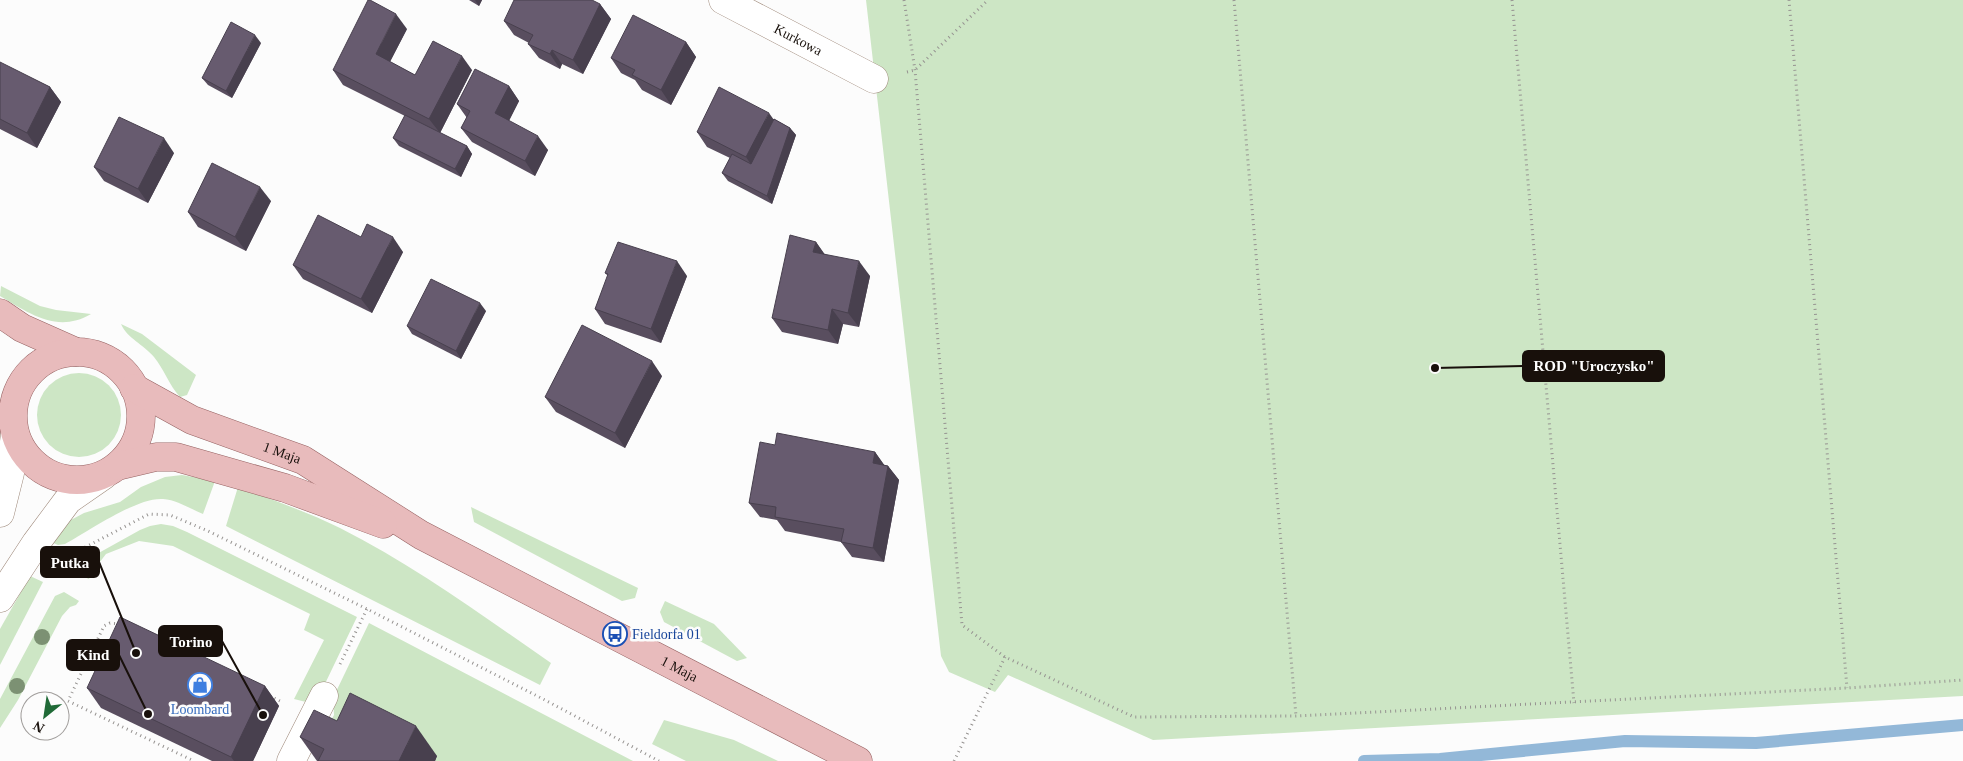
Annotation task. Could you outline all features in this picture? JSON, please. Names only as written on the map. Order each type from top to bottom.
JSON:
[{"type":"main road","points":[[0,313],[22,328],[76,352],[96,356],[111,362],[125,374],[134,388],[141,416],[136,442],[129,455],[111,470],[86,480],[58,478],[39,468],[23,450],[0,395]]},
{"type":"main road","points":[[14,428],[14,406],[23,381],[34,368],[46,360],[76,352]]},
{"type":"main road","name":"1 Maja","points":[[134,388],[192,420],[303,460],[420,535],[858,761]]},
{"type":"main road","name":"1 Maja","points":[[111,470],[156,457],[176,457],[285,488],[420,535]]},
{"type":"street","name":"Kurkowa","points":[[723,0],[874,79]]},
{"type":"street","points":[[0,513],[10,473],[14,428]]},
{"type":"street","points":[[0,598],[36,543],[68,500],[111,470]]},
{"type":"street","points":[[291,761],[318,707]]},
{"type":"path","points":[[904,0],[915,70],[962,624],[1004,657],[1134,717],[1296,716],[1574,703],[1963,680]]},
{"type":"path","points":[[874,79],[915,70],[988,0]]},
{"type":"path","points":[[1234,0],[1296,716]]},
{"type":"path","points":[[1512,0],[1574,703]]},
{"type":"path","points":[[1789,0],[1847,688]]},
{"type":"path","points":[[73,554],[149,514],[170,515],[208,531],[367,609],[660,761]]},
{"type":"path","points":[[268,696],[318,707],[367,609]]},
{"type":"path","points":[[126,627],[117,623],[110,623],[104,626],[68,701],[194,761]]},
{"type":"path","points":[[954,761],[1004,657]]},
{"type":"green space","points":[[866,0],[1963,0],[1963,696],[1153,740],[1008,675],[995,692],[949,672],[941,656]]},
{"type":"green space","points":[[1,286],[40,306],[91,314],[79,320],[67,322],[55,322],[44,319],[0,296]]},
{"type":"green space","points":[[121,324],[142,334],[196,375],[187,395],[180,397],[154,357],[127,333]]},
{"type":"green space","points":[[79,373],[95,376],[109,385],[118,399],[121,415],[118,431],[109,445],[95,454],[79,457],[63,454],[49,445],[40,431],[37,415],[40,399],[49,385],[63,376]]},
{"type":"green space","points":[[182,475],[215,481],[203,514],[173,501],[163,499],[152,500],[127,509],[65,544],[58,545],[51,542],[69,521],[84,513],[120,502],[141,487],[165,477]]},
{"type":"green space","points":[[238,487],[303,511],[340,528],[448,592],[551,663],[540,685],[226,526]]},
{"type":"green space","points":[[471,507],[638,588],[635,598],[622,601],[474,522]]},
{"type":"green space","points":[[161,524],[173,526],[187,532],[357,617],[322,690],[310,703],[294,699],[324,640],[304,630],[310,614],[173,546],[139,541],[106,554],[89,579],[79,575],[76,571],[77,565],[140,530]]},
{"type":"green space","points":[[30,576],[43,582],[0,665],[0,629]]},
{"type":"green space","points":[[64,592],[79,601],[62,616],[23,691],[20,691],[18,700],[0,728],[0,699],[55,596]]},
{"type":"green space","points":[[665,601],[714,624],[747,658],[737,661],[664,622],[660,612]]},
{"type":"green space","points":[[369,623],[633,761],[435,761],[437,756],[325,732],[334,715],[333,698]]},
{"type":"green space","points":[[664,720],[734,740],[778,761],[686,761],[652,744]]},
{"type":"building","points":[[368,0],[396,14],[376,54],[415,75],[433,41],[462,56],[429,119],[333,70]]},
{"type":"building","points":[[514,0],[592,0],[600,4],[573,60],[552,50],[550,54],[528,44],[533,35],[504,21]]},
{"type":"building","points":[[633,15],[686,42],[661,90],[632,75],[635,70],[611,58]]},
{"type":"building","points":[[231,22],[255,35],[226,91],[202,78]]},
{"type":"building","points":[[0,62],[50,87],[27,133],[0,119]]},
{"type":"building","points":[[475,69],[509,86],[495,113],[538,136],[525,161],[461,128],[470,111],[457,104]]},
{"type":"building","points":[[719,87],[769,113],[746,157],[697,132]]},
{"type":"building","points":[[405,115],[467,146],[455,169],[393,138]]},
{"type":"building","points":[[119,117],[164,138],[138,189],[94,167]]},
{"type":"building","points":[[774,119],[790,128],[767,196],[722,173],[732,154],[751,164]]},
{"type":"building","points":[[212,163],[260,187],[235,237],[188,212]]},
{"type":"building","points":[[318,215],[361,237],[367,224],[393,237],[361,299],[293,265]]},
{"type":"building","points":[[790,235],[816,242],[813,252],[859,261],[848,313],[832,309],[828,330],[772,318]]},
{"type":"building","points":[[618,242],[677,261],[651,329],[595,309],[608,274],[605,273]]},
{"type":"building","points":[[431,279],[480,303],[456,351],[407,326]]},
{"type":"building","points":[[582,325],[652,361],[615,433],[545,397]]},
{"type":"building","points":[[777,433],[875,452],[873,463],[888,466],[873,548],[841,542],[844,529],[775,517],[776,507],[749,503],[760,442],[775,445]]},
{"type":"building","points":[[120,617],[265,686],[231,757],[87,688]]},
{"type":"building","points":[[350,693],[416,726],[399,761],[318,761],[324,749],[300,737],[314,710],[337,721]]},
{"type":"waterway","points":[[1364,761],[1440,759],[1625,741],[1756,743],[1963,725]]},
{"type":"place","name":"ROD \"Uroczysko\"","points":[[1435,368]]},
{"type":"place","name":"Fieldorfa 01","points":[[615,634]]},
{"type":"place","name":"Putka","points":[[136,653]]},
{"type":"place","name":"Loombard","points":[[200,685]]},
{"type":"place","name":"Kind","points":[[148,714]]},
{"type":"place","name":"Torino","points":[[263,715]]}]
